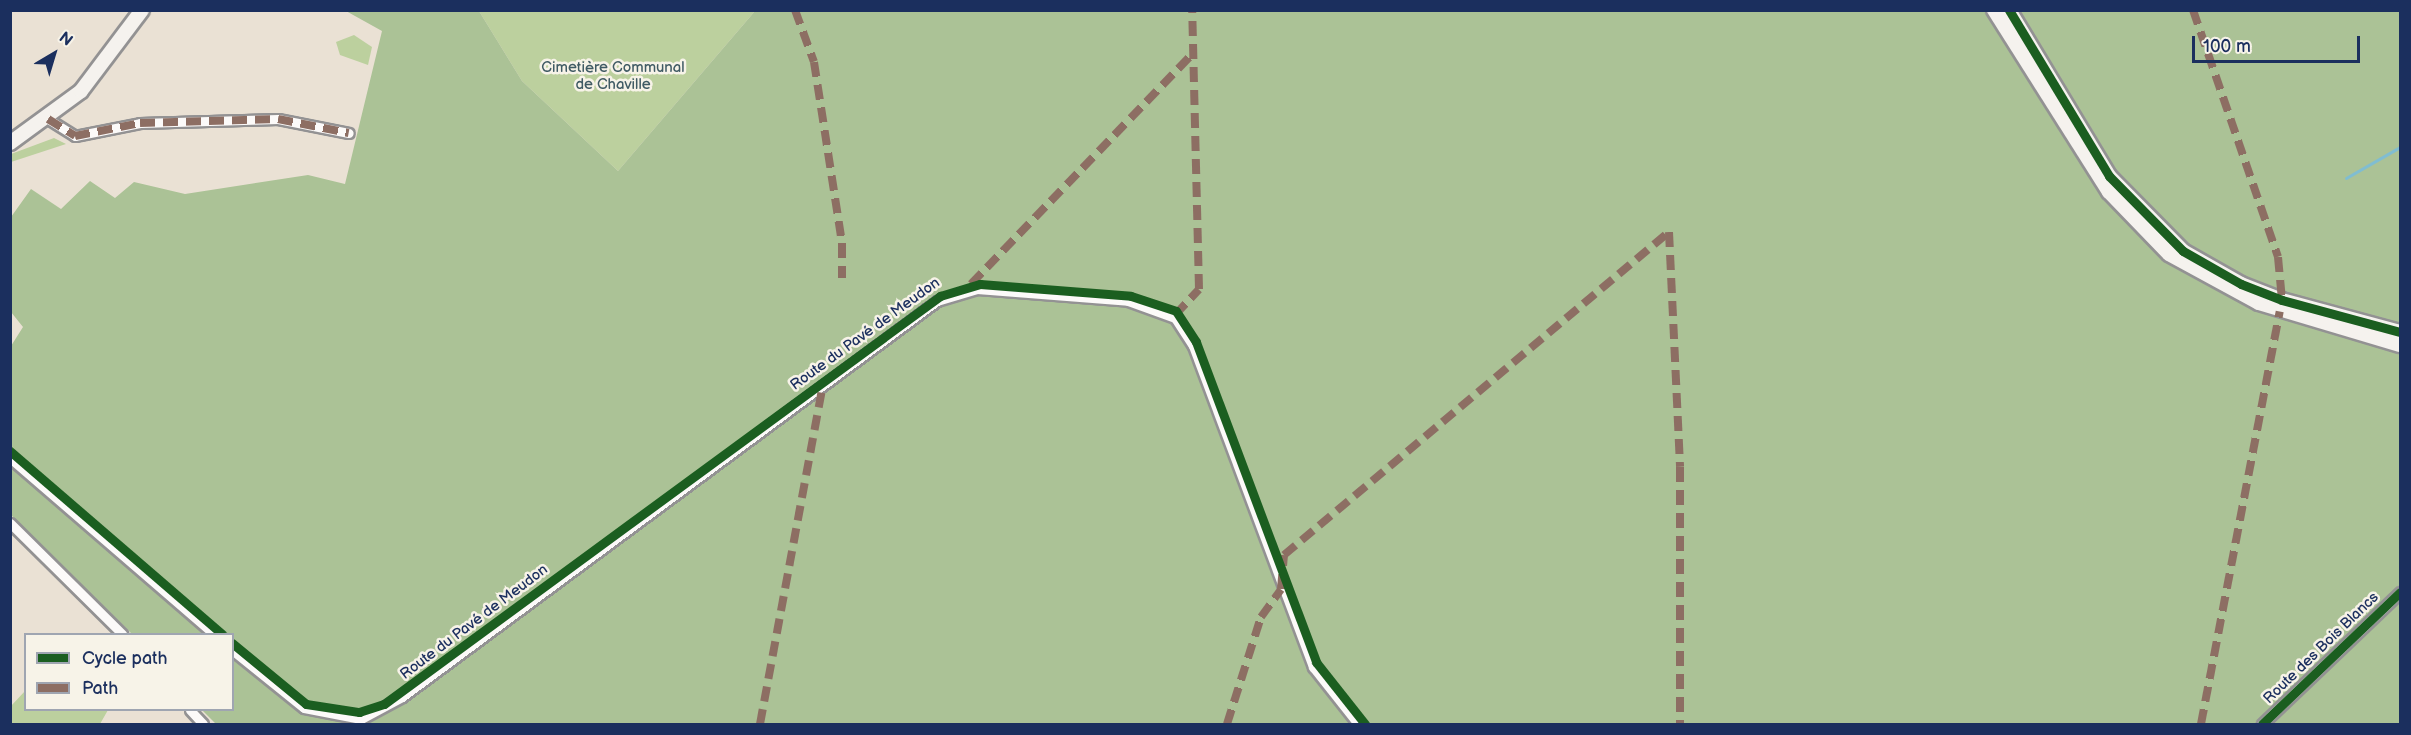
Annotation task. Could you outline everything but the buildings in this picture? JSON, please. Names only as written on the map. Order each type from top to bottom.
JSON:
[{"type":"main road","points":[[10,143],[48,119],[81,91],[142,10]]},
{"type":"main road","points":[[1994,10],[2109,192],[2169,254],[2259,303],[2400,345]]},
{"type":"main road","points":[[2009,10],[2109,176],[2183,251],[2271,296],[2400,332]]},
{"type":"street","points":[[48,119],[75,135],[140,123],[278,119],[349,133]]},
{"type":"street","name":"Route du Pavé de Meudon","points":[[234,652],[304,708],[361,719],[402,697],[937,301],[977,289],[1128,301],[1175,318],[1193,346],[1313,667],[1358,724]]},
{"type":"street","points":[[10,458],[213,633]]},
{"type":"street","points":[[10,524],[121,633]]},
{"type":"street","name":"Route des Bois Blancs","points":[[2262,724],[2400,592]]},
{"type":"street","points":[[191,711],[203,724]]},
{"type":"green space","points":[[346,11],[479,11],[522,81],[618,171],[755,11],[2400,11],[2400,724],[216,724],[203,711],[234,711],[234,633],[131,633],[11,515],[11,346],[23,327],[11,312],[11,217],[31,189],[61,209],[90,181],[115,198],[134,182],[185,194],[308,175],[345,184],[382,31]]},
{"type":"green space","name":"Cimetière Communal de Chaville","points":[[479,11],[755,11],[618,171],[522,81]]},
{"type":"green space","points":[[354,35],[372,47],[368,65],[340,55],[336,42]]},
{"type":"green space","points":[[54,138],[66,144],[11,162],[11,154]]},
{"type":"green space","points":[[24,692],[24,711],[107,711],[100,724],[11,724],[11,706]]},
{"type":"waterway","points":[[2346,178],[2400,147]]},
{"type":"marked path","points":[[795,10],[814,62],[842,243],[842,278]]},
{"type":"marked path","points":[[1175,315],[1199,289],[1192,10]]},
{"type":"marked path","points":[[2193,10],[2278,257],[2282,300]]},
{"type":"marked path","points":[[971,284],[1192,54]]},
{"type":"marked path","points":[[48,119],[75,136],[140,123],[278,119],[349,133]]},
{"type":"marked path","points":[[1669,232],[1680,467],[1680,724]]},
{"type":"marked path","points":[[1227,724],[1261,617],[1281,589],[1284,555],[1669,232]]},
{"type":"marked path","points":[[2201,724],[2280,311]]},
{"type":"marked path","points":[[760,724],[823,385]]},
{"type":"cycle path","points":[[2009,10],[2109,176],[2183,251],[2241,284],[2282,300],[2400,332]]},
{"type":"cycle path","points":[[234,645],[306,704],[359,712],[384,704],[940,296],[980,284],[1131,296],[1176,311],[1196,342],[1316,662],[1365,724]]},
{"type":"cycle path","points":[[10,451],[221,633]]},
{"type":"cycle path","points":[[2262,724],[2400,592]]}]
